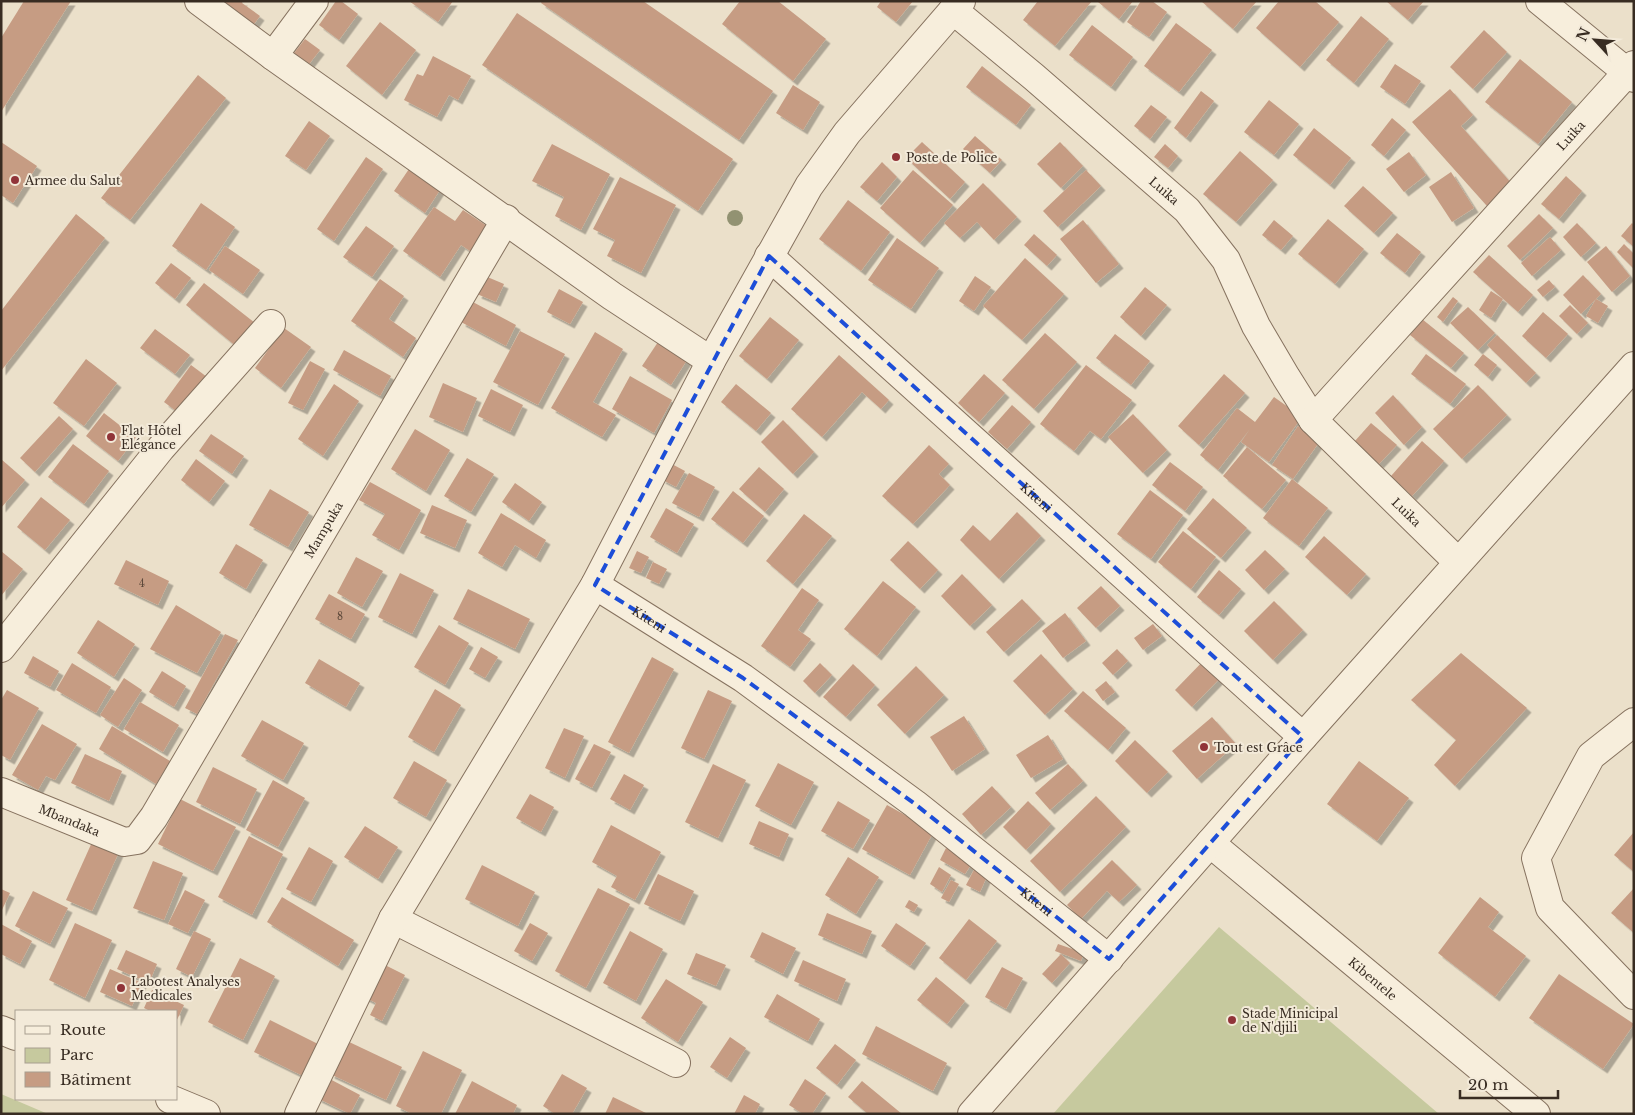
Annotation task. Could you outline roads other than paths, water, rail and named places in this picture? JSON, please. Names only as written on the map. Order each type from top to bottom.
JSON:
[{"type":"street","points":[[199,1],[273,56],[506,219],[612,296],[711,361]]},
{"type":"street","points":[[273,56],[314,1]]},
{"type":"street","points":[[1540,1],[1632,72]]},
{"type":"street","points":[[299,1114],[393,919],[595,585],[711,361],[809,186],[847,133],[957,6]]},
{"type":"street","name":"Luika","points":[[957,6],[1034,77],[1187,210],[1226,260],[1256,326],[1313,420],[1458,562]]},
{"type":"street","name":"Luika","points":[[1313,420],[1632,72]]},
{"type":"street","name":"Mampuka","points":[[138,840],[154,817],[506,219]]},
{"type":"street","name":"Kiteni","points":[[769,256],[1303,737]]},
{"type":"street","points":[[1,648],[161,448],[272,324]]},
{"type":"street","points":[[972,1114],[1303,737],[1634,366]]},
{"type":"street","name":"Kiteni","points":[[595,585],[743,678],[923,810],[1109,959]]},
{"type":"street","points":[[1634,722],[1591,756],[1536,858],[1550,908],[1634,995]]},
{"type":"street","name":"Mbandaka","points":[[1,792],[124,842],[138,840]]},
{"type":"street","name":"Kibentele","points":[[1210,843],[1536,1114]]},
{"type":"street","points":[[393,919],[676,1063]]},
{"type":"street","points":[[1,1030],[15,1036]]},
{"type":"street","points":[[172,1100],[206,1114]]},
{"type":"place","name":"Poste de Police","points":[[896,157]]},
{"type":"place","name":"Armee du Salut","points":[[15,180]]},
{"type":"place","name":"Flat Hôtel Elégance","points":[[111,437]]},
{"type":"place","name":"Tout est Grâce","points":[[1204,747]]},
{"type":"place","name":"Labotest Analyses Medicales","points":[[121,988]]},
{"type":"place","name":"Stade Minicipal de N'djili","points":[[1232,1020]]}]
